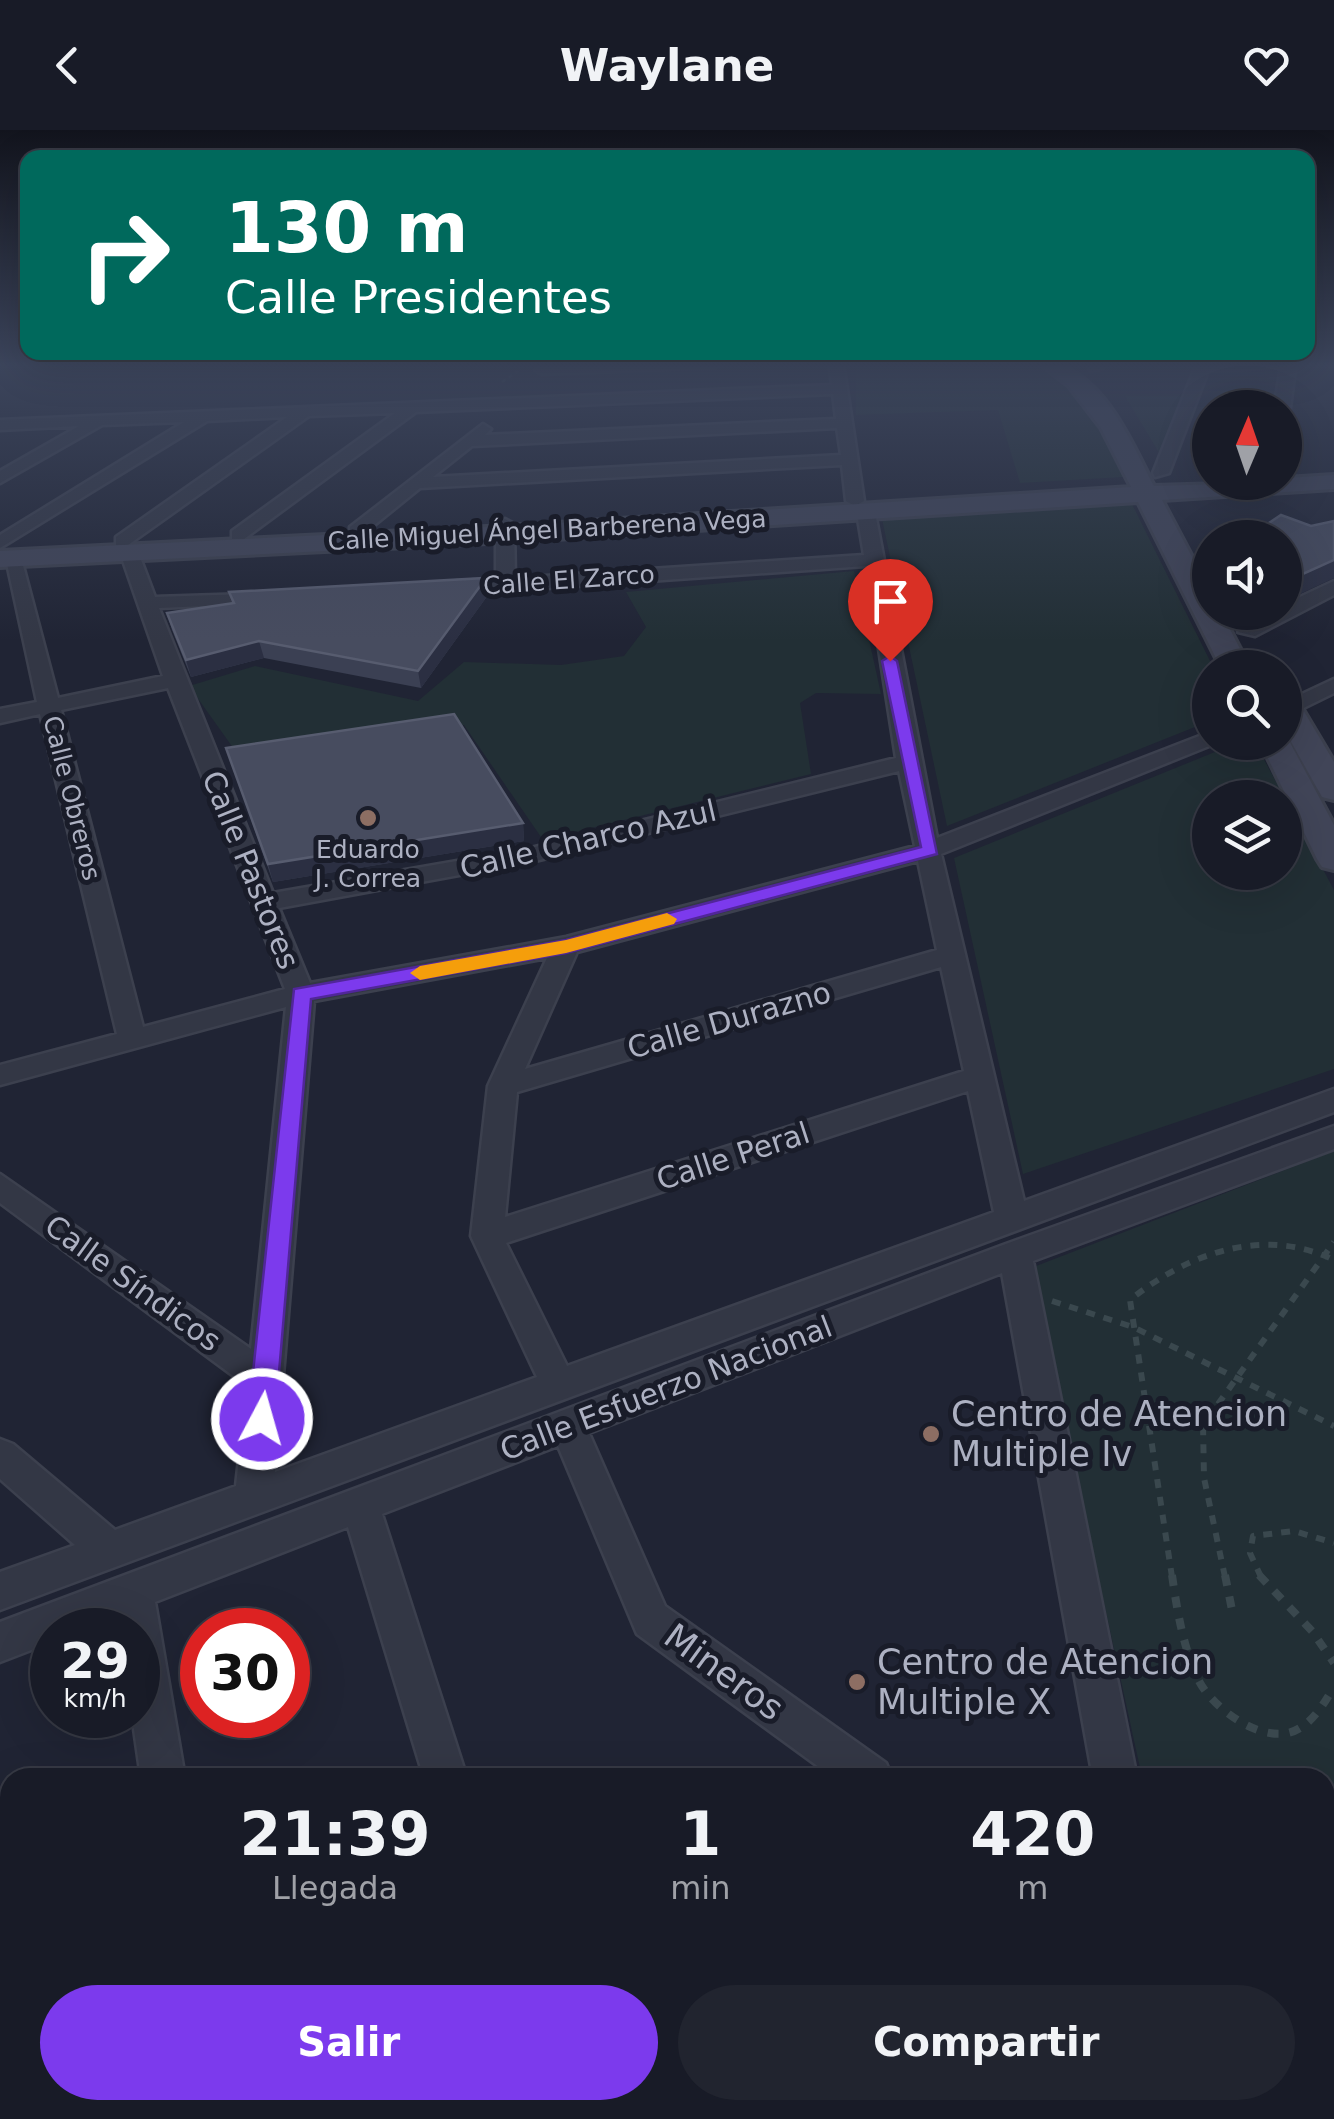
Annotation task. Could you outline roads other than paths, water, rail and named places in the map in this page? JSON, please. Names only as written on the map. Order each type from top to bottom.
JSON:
[{"type":"street","points":[[0,478],[38,456]]},
{"type":"street","points":[[3,552],[144,456]]},
{"type":"street","points":[[126,546],[246,456]]},
{"type":"street","points":[[238,535],[346,456]]},
{"type":"street","points":[[356,531],[450,456]]},
{"type":"street","points":[[847,456],[861,507],[908,762],[1011,1215]]},
{"type":"street","points":[[1134,456],[1192,536]]},
{"type":"street","points":[[1141,456],[1228,650]]},
{"type":"street","points":[[1156,485],[1168,456]]},
{"type":"street","points":[[419,482],[848,460]]},
{"type":"street","points":[[1302,473],[1334,471]]},
{"type":"street","name":"Calle Miguel Ángel Barberena Vega","points":[[3,552],[506,529],[1192,481]]},
{"type":"street","name":"Calle Miguel Ángel Barberena Vega","points":[[1156,485],[1334,482]]},
{"type":"street","points":[[506,529],[506,585]]},
{"type":"street","name":"Calle Miguel Ángel Barberena Vega","points":[[126,546],[238,535],[506,529]]},
{"type":"street","name":"Calle Pastores","points":[[126,546],[175,680],[301,994],[254,1498]]},
{"type":"street","name":"Calle Obreros","points":[[3,552],[49,705],[132,1037]]},
{"type":"street","name":"Calle El Zarco","points":[[426,589],[871,560]]},
{"type":"street","points":[[1302,603],[1334,587]]},
{"type":"street","points":[[148,603],[287,596]]},
{"type":"street","points":[[0,716],[175,680]]},
{"type":"street","points":[[1302,700],[1334,685]]},
{"type":"street","points":[[1302,735],[1334,790]]},
{"type":"street","points":[[0,1075],[301,994],[566,946],[930,850],[1192,747]]},
{"type":"street","points":[[1284,760],[1334,859]]},
{"type":"street","name":"Calle Charco Azul","points":[[264,903],[531,856],[908,762]]},
{"type":"street","points":[[560,1388],[487,1236],[504,1086],[566,946]]},
{"type":"street","name":"Calle Durazno","points":[[504,1086],[954,954]]},
{"type":"street","name":"Calle Peral","points":[[487,1236],[979,1077]]},
{"type":"street","name":"Calle Esfuerzo Nacional","points":[[0,1591],[560,1388],[1011,1215],[1334,1100]]},
{"type":"street","name":"Calle Esfuerzo Nacional","points":[[0,1642],[568,1427],[1018,1272],[1334,1136]]},
{"type":"street","name":"Calle Síndicos","points":[[0,1186],[266,1380]]},
{"type":"street","points":[[1018,1272],[1112,1768]]},
{"type":"street","name":"Mineros","points":[[568,1427],[652,1620],[856,1768]]},
{"type":"street","points":[[0,1456],[112,1552]]},
{"type":"street","points":[[360,1503],[443,1768]]},
{"type":"street","points":[[133,1592],[161,1768]]},
{"type":"place","name":"Eduardo J. Correa","points":[[368,818]]},
{"type":"place","name":"Centro de Atencion Multiple Iv","points":[[931,1434]]},
{"type":"place","name":"Centro de Atencion Multiple X","points":[[857,1682]]}]
